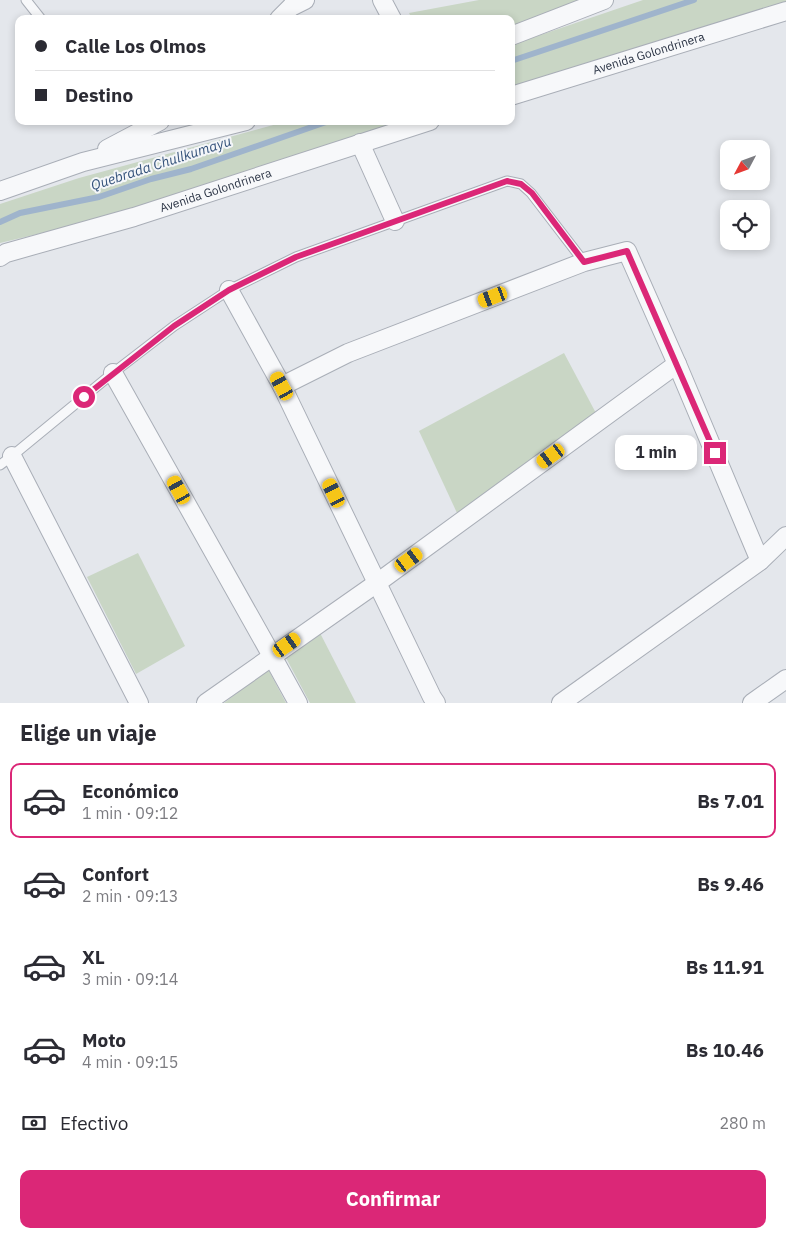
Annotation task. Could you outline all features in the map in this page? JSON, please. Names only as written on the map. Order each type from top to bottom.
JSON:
[{"type":"street","points":[[283,15],[304,0]]},
{"type":"street","points":[[382,0],[390,15]]},
{"type":"street","points":[[515,34],[604,0]]},
{"type":"street","name":"Avenida Golondrinera","points":[[515,95],[786,11]]},
{"type":"street","points":[[82,162],[152,125]]},
{"type":"street","points":[[0,191],[82,162],[230,125]]},
{"type":"street","name":"Avenida Golondrinera","points":[[0,257],[6,253],[143,214],[417,125]]},
{"type":"street","points":[[360,143],[396,221]]},
{"type":"street","points":[[282,386],[348,353],[584,262],[627,251],[760,561]]},
{"type":"street","points":[[229,290],[282,386],[436,703]]},
{"type":"street","points":[[206,703],[377,583],[677,364]]},
{"type":"street","points":[[113,374],[298,703]]},
{"type":"street","points":[[6,461],[139,703]]},
{"type":"street","points":[[561,703],[760,561],[786,536]]},
{"type":"street","points":[[752,703],[786,679]]},
{"type":"lane","points":[[26,0],[38,15]]},
{"type":"lane","points":[[6,461],[174,326],[229,290],[296,257],[507,181],[521,184],[532,193],[584,262]]},
{"type":"green space","points":[[479,0],[585,0],[515,26],[515,15],[410,15],[409,13]]},
{"type":"green space","points":[[643,0],[786,0],[786,2],[515,87],[515,44]]},
{"type":"green space","points":[[273,125],[394,125],[88,222],[0,243],[0,204],[79,178]]},
{"type":"green space","points":[[564,353],[597,415],[457,513],[419,431]]},
{"type":"green space","points":[[138,553],[185,646],[136,674],[87,577]]},
{"type":"green space","points":[[320,633],[356,703],[310,703],[285,656]]},
{"type":"green space","points":[[268,669],[286,703],[224,703]]},
{"type":"waterway","name":"Quebrada Chullkumayu","points":[[515,60],[694,0]]},
{"type":"waterway","name":"Quebrada Chullkumayu","points":[[0,222],[20,213],[99,197],[151,179],[191,169],[318,125]]},
{"type":"route","points":[[84,397],[174,326],[229,290],[296,257],[507,181],[521,184],[532,193],[584,262],[627,251],[715,453]]}]
